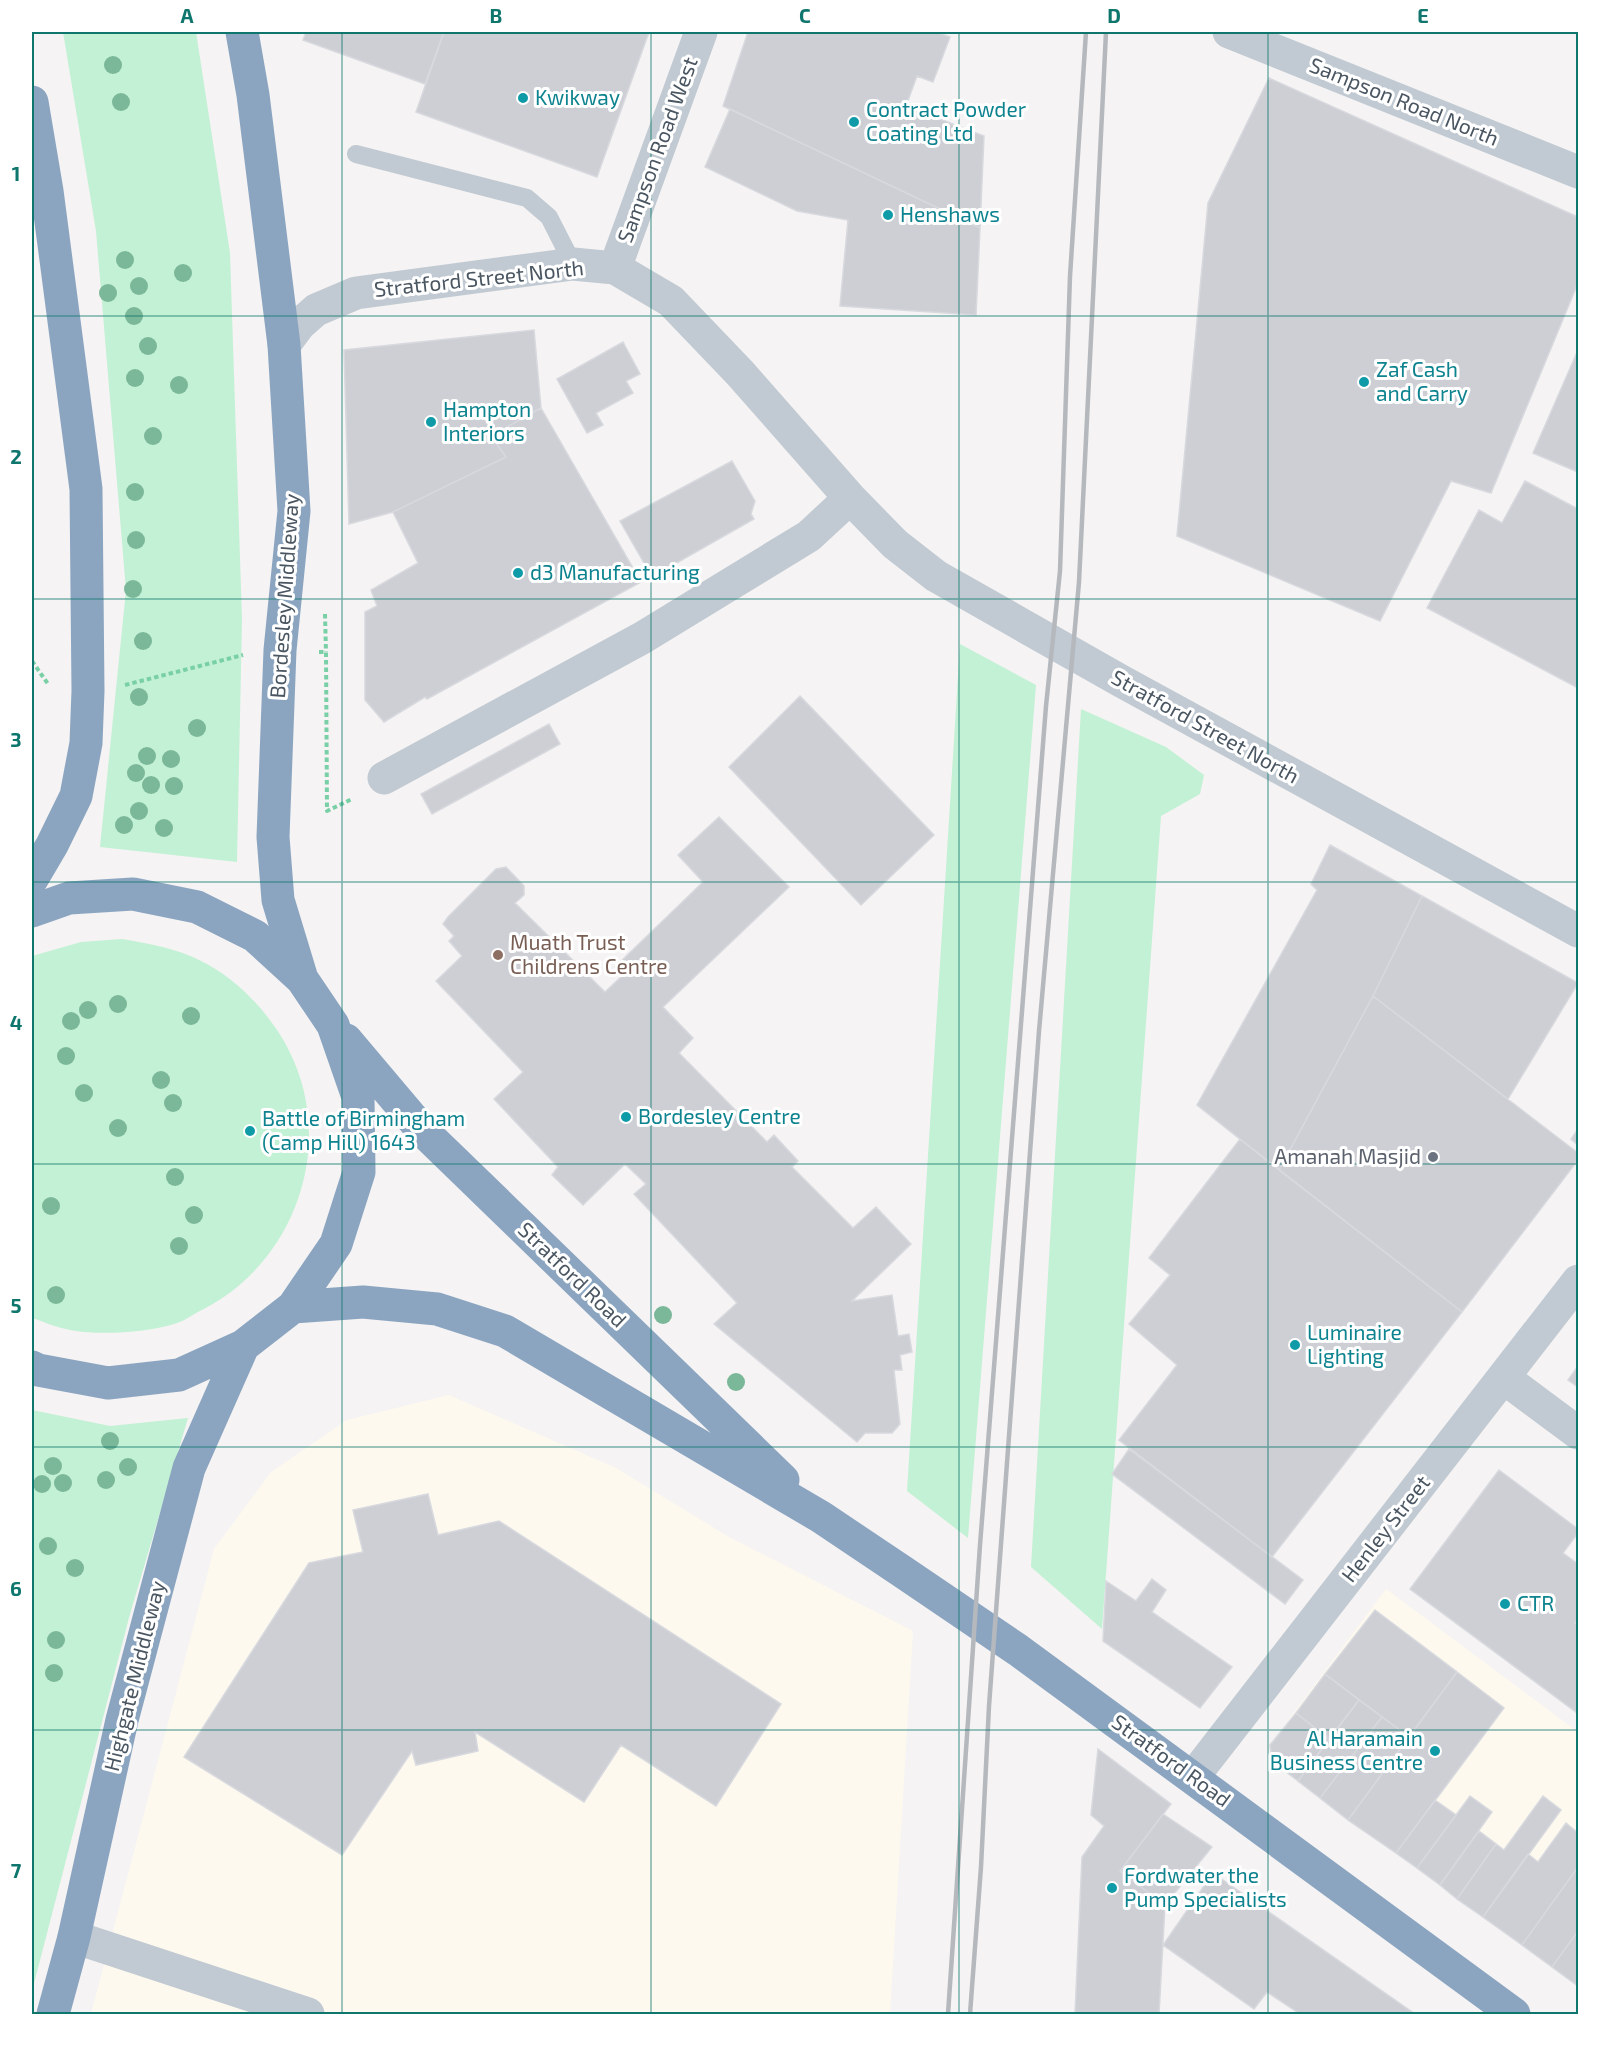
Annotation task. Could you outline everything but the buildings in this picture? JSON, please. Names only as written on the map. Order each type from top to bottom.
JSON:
[{"type":"highway","name":"Bordesley Middleway","points":[[242,32],[253,95],[284,345],[294,512],[280,650],[273,837],[278,900],[302,979]]},
{"type":"highway","points":[[32,102],[47,191],[86,489],[88,691],[86,743],[76,796],[32,879]]},
{"type":"highway","points":[[32,911],[69,898],[133,894],[197,907],[255,936],[302,979],[333,1025],[358,1096],[359,1172],[336,1244],[293,1307],[243,1346],[179,1375],[108,1383],[32,1367]]},
{"type":"highway","name":"Stratford Road","points":[[333,1025],[423,1130],[821,1517]]},
{"type":"highway","name":"Stratford Road","points":[[293,1307],[363,1302],[437,1309],[505,1331],[821,1517],[1018,1650],[1514,2014]]},
{"type":"highway","name":"Highgate Middleway","points":[[53,2014],[74,1937],[122,1720],[189,1468],[243,1346]]},
{"type":"street","name":"Sampson Road West","points":[[615,268],[700,32]]},
{"type":"street","name":"Sampson Road North","points":[[1229,32],[1578,172]]},
{"type":"street","name":"Stratford Street North","points":[[284,345],[299,325],[316,310],[356,293],[573,264],[615,268],[671,301],[740,373],[850,498],[895,544],[936,576],[1121,681],[1578,931]]},
{"type":"street","points":[[384,778],[642,638],[809,536],[850,498]]},
{"type":"street","name":"Henley Street","points":[[1193,1777],[1578,1281]]},
{"type":"street","points":[[1504,1378],[1578,1433]]},
{"type":"street","points":[[74,1937],[308,2014]]},
{"type":"lane","points":[[356,154],[527,198],[549,217],[573,264]]},
{"type":"path","points":[[32,661],[56,694],[125,685],[244,655],[280,650],[326,652],[327,811]]},
{"type":"shaded area","points":[[449,1395],[616,1468],[729,1537],[913,1631],[890,2014],[91,2014],[214,1549],[271,1472],[347,1420]]},
{"type":"shaded area","points":[[1386,1589],[1578,1732],[1578,1984],[1272,1761],[1270,1745]]},
{"type":"green space","points":[[63,32],[196,32],[230,253],[242,619],[237,862],[100,847],[126,590],[96,231]]},
{"type":"green space","points":[[960,644],[1036,685],[968,1538],[907,1491]]},
{"type":"green space","points":[[1081,709],[1166,747],[1204,775],[1200,794],[1161,816],[1102,1629],[1031,1567]]},
{"type":"green space","points":[[122,939],[172,950],[201,961],[234,982],[261,1010],[277,1030],[297,1068],[307,1108],[308,1149],[301,1189],[286,1227],[264,1261],[234,1290],[174,1324],[135,1331],[105,1333],[78,1331],[32,1318],[32,956],[81,942]]},
{"type":"green space","points":[[32,1410],[110,1426],[188,1418],[130,1614],[32,1991]]},
{"type":"railway","points":[[948,2014],[980,1545],[1046,706],[1060,571],[1070,276],[1086,32]]},
{"type":"railway","points":[[970,2014],[981,1867],[989,1706],[1039,1031],[1079,582],[1106,32]]},
{"type":"place","name":"Kwikway","points":[[523,98]]},
{"type":"place","name":"Contract Powder Coating Ltd","points":[[854,122]]},
{"type":"place","name":"Henshaws","points":[[888,215]]},
{"type":"place","name":"Zaf Cash and Carry","points":[[1364,382]]},
{"type":"place","name":"Hampton Interiors","points":[[431,422]]},
{"type":"place","name":"d3 Manufacturing","points":[[518,573]]},
{"type":"place","name":"Muath Trust Childrens Centre","points":[[498,955]]},
{"type":"place","name":"Bordesley Centre","points":[[626,1117]]},
{"type":"place","name":"Battle of Birmingham (Camp Hill) 1643","points":[[250,1131]]},
{"type":"place","name":"Amanah Masjid","points":[[1433,1157]]},
{"type":"place","name":"Luminaire Lighting","points":[[1295,1345]]},
{"type":"place","name":"CTR","points":[[1505,1604]]},
{"type":"place","name":"Al Haramain Business Centre","points":[[1435,1751]]},
{"type":"place","name":"Fordwater the Pump Specialists","points":[[1112,1888]]}]
